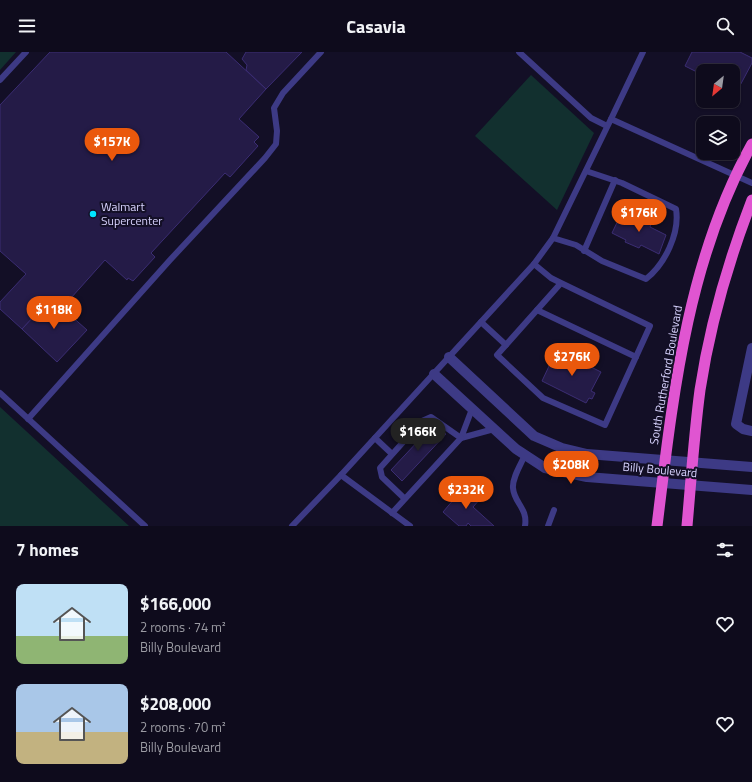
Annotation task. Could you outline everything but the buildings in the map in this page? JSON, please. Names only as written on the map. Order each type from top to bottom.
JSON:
[{"type":"highway","name":"South Rutherford Boulevard","points":[[657,526],[665,460],[684,336],[700,269],[736,176],[752,144]]},
{"type":"highway","points":[[687,526],[700,390],[713,321],[731,255],[752,200]]},
{"type":"street","points":[[752,348],[736,424],[743,429],[752,431]]},
{"type":"street","name":"Billy Boulevard","points":[[449,357],[534,436],[562,448],[587,454],[752,467]]},
{"type":"street","name":"Billy Boulevard","points":[[434,374],[494,429],[525,455],[545,468],[587,477],[752,490]]},
{"type":"lane","points":[[0,80],[26,52]]},
{"type":"lane","points":[[28,419],[170,260],[265,158],[276,144],[277,131],[274,108],[283,93],[321,52]]},
{"type":"lane","points":[[519,52],[591,118],[607,126]]},
{"type":"lane","points":[[292,526],[375,438],[534,264],[553,238],[643,52]]},
{"type":"lane","points":[[611,119],[752,183]]},
{"type":"lane","points":[[553,238],[576,245],[602,261],[646,279],[656,271],[671,244],[678,220],[676,209],[615,180],[586,171]]},
{"type":"lane","points":[[584,250],[615,180]]},
{"type":"lane","points":[[534,264],[551,278],[650,326],[605,425],[543,398],[496,355],[561,283]]},
{"type":"lane","points":[[537,310],[636,356]]},
{"type":"lane","points":[[481,322],[506,345]]},
{"type":"lane","points":[[0,393],[145,526]]},
{"type":"lane","points":[[392,513],[461,438],[472,409]]},
{"type":"lane","points":[[405,499],[380,474],[380,468],[422,421],[428,417],[436,419],[461,438]]},
{"type":"lane","points":[[461,438],[494,429]]},
{"type":"lane","points":[[375,438],[392,454]]},
{"type":"lane","points":[[525,455],[513,484],[513,489],[526,517],[525,526]]},
{"type":"lane","points":[[341,474],[410,526]]},
{"type":"lane","points":[[548,526],[554,510]]},
{"type":"green space","points":[[0,52],[16,52],[0,70]]},
{"type":"green space","points":[[531,75],[594,133],[557,210],[475,136]]},
{"type":"green space","points":[[0,407],[129,526],[0,526]]},
{"type":"place","name":"Walmart Supercenter","points":[[93,214]]}]
